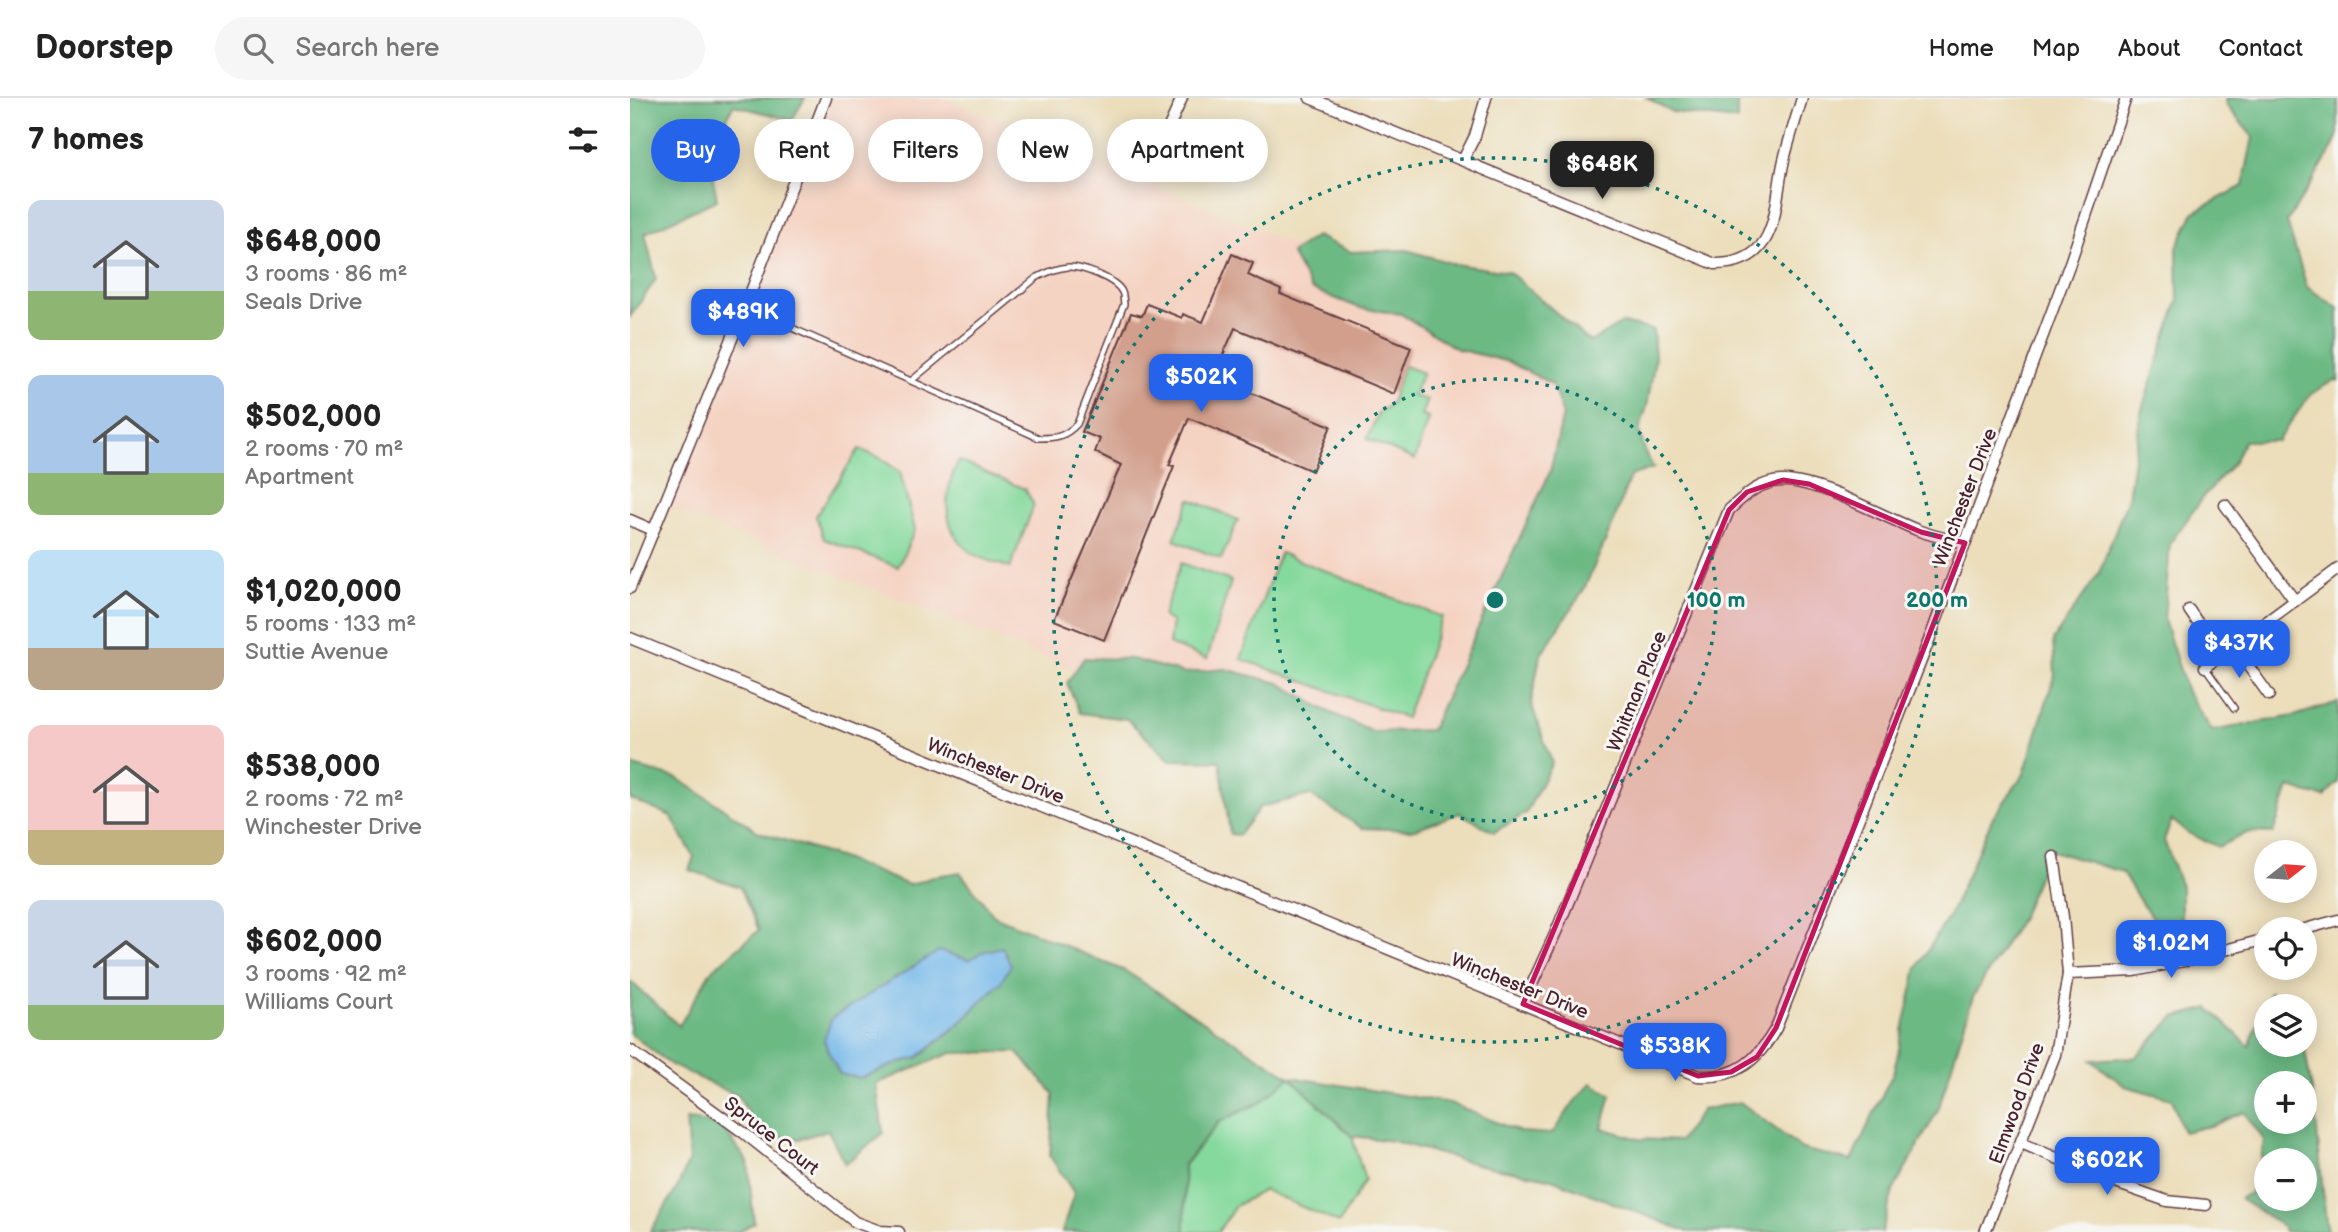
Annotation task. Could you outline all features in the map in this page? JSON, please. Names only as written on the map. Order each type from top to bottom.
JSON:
[{"type":"street","points":[[630,589],[745,307],[826,98]]},
{"type":"street","points":[[1173,119],[1182,98]]},
{"type":"street","points":[[1310,98],[1715,264],[1730,264],[1747,258],[1764,241],[1773,226],[1783,161],[1802,98]]},
{"type":"street","points":[[1463,160],[1475,136],[1486,98]]},
{"type":"street","name":"Winchester Drive","points":[[630,638],[1698,1076],[1712,1077],[1731,1072],[1756,1057],[1776,1028],[1928,643],[2070,263],[2126,98]]},
{"type":"street","name":"Whitman Place","points":[[1523,1004],[1561,919],[1729,510],[1748,492],[1763,484],[1783,480],[1809,484],[1921,531],[1965,543]]},
{"type":"street","points":[[2225,505],[2295,601]]},
{"type":"street","points":[[630,520],[653,530]]},
{"type":"street","points":[[2205,667],[2338,569]]},
{"type":"street","points":[[2189,610],[2220,655]]},
{"type":"street","points":[[2234,646],[2269,695]]},
{"type":"street","name":"Elmwood Drive","points":[[1985,1232],[2055,1055],[2068,974],[2054,857]]},
{"type":"street","points":[[2317,926],[2338,920]]},
{"type":"street","points":[[2068,974],[2134,971],[2254,942]]},
{"type":"street","name":"Spruce Court","points":[[630,1050],[744,1133],[855,1222],[880,1231],[899,1232]]},
{"type":"street","points":[[2021,1143],[2113,1182],[2167,1201],[2206,1206]]},
{"type":"lane","points":[[745,307],[1039,438],[1057,438],[1070,432],[1077,424],[1124,304],[1122,292],[1112,282],[1084,269],[1069,267],[1050,271],[1036,278],[912,381]]},
{"type":"lane","points":[[2205,667],[2234,708]]},
{"type":"highlighted area","points":[[1783,480],[1809,484],[1921,532],[1965,543],[1776,1028],[1757,1057],[1731,1072],[1698,1076],[1523,1004],[1729,510],[1747,492]]},
{"type":"shaded area","points":[[826,98],[945,98],[997,120],[997,182],[1093,182],[1093,160],[1107,166],[1107,182],[1145,182],[1605,375],[1438,815],[663,505],[792,182],[854,182],[854,119],[818,119]]},
{"type":"green space","points":[[630,98],[805,98],[793,119],[733,105],[726,119],[651,119],[651,182],[714,182],[717,200],[645,233],[656,279],[630,317]]},
{"type":"green space","points":[[1647,98],[1737,98],[1737,120],[1672,112]]},
{"type":"green space","points":[[2226,98],[2338,98],[2338,134],[2332,149],[2287,222],[2307,287],[2338,308],[2338,381],[2334,380],[2310,395],[2277,441],[2244,441],[2234,462],[2205,495],[2170,543],[2164,620],[2187,692],[2212,731],[2294,716],[2338,702],[2338,782],[2324,797],[2289,788],[2273,833],[2249,832],[2218,847],[2188,833],[2172,820],[2164,840],[2181,887],[2181,928],[2163,929],[2143,906],[2122,872],[2049,850],[2021,918],[1973,997],[1938,1110],[1893,1191],[1882,1232],[1688,1232],[1549,1178],[1479,1165],[1393,1141],[1352,1136],[1290,1077],[1450,1103],[1520,1132],[1552,1134],[1591,1083],[1611,1095],[1602,1128],[1639,1139],[1680,1141],[1702,1110],[1740,1102],[1802,1149],[1851,1161],[1894,1071],[1917,968],[1950,914],[1992,819],[2024,774],[2055,674],[2053,640],[2099,573],[2128,498],[2141,412],[2178,301],[2177,247],[2194,212],[2243,186],[2253,137],[2227,106]]},
{"type":"green space","points":[[1316,236],[1351,252],[1407,250],[1454,264],[1509,272],[1590,342],[1622,323],[1653,330],[1655,359],[1647,406],[1639,431],[1647,457],[1654,468],[1630,476],[1612,526],[1583,591],[1540,656],[1531,703],[1552,763],[1526,813],[1494,832],[1460,813],[1412,830],[1362,828],[1310,795],[1260,807],[1239,835],[1230,834],[1220,761],[1170,760],[1127,719],[1080,713],[1067,683],[1084,658],[1132,659],[1184,673],[1225,669],[1279,683],[1329,712],[1373,732],[1431,730],[1550,472],[1563,415],[1552,384],[1509,362],[1457,349],[1401,314],[1360,308],[1311,289],[1291,253]]},
{"type":"green space","points":[[1404,366],[1423,373],[1412,396],[1427,400],[1421,415],[1428,418],[1415,460],[1367,439],[1379,412],[1390,405]]},
{"type":"green space","points":[[859,449],[880,458],[900,472],[915,530],[898,567],[824,539],[816,516]]},
{"type":"green space","points":[[959,461],[1025,489],[1034,505],[1010,568],[973,554],[953,532],[949,520],[948,496]]},
{"type":"green space","points":[[1190,499],[1238,520],[1221,559],[1174,540]]},
{"type":"green space","points":[[1280,553],[1442,617],[1406,718],[1241,659]]},
{"type":"green space","points":[[1181,563],[1231,581],[1207,659],[1169,644],[1172,622],[1163,616]]},
{"type":"green space","points":[[630,765],[677,778],[759,832],[841,858],[909,885],[960,872],[994,916],[1125,971],[1290,1077],[1261,1102],[1219,1122],[1184,1164],[1185,1232],[1062,1232],[1074,1193],[1050,1156],[1054,1094],[1017,1052],[951,1053],[876,1084],[883,1133],[845,1164],[828,1130],[799,1139],[761,1135],[738,1096],[671,1065],[630,1033],[630,981],[679,1026],[711,971],[759,930],[740,887],[689,870],[694,857],[671,816],[630,799]],"holes":[[[939,951],[969,960],[982,952],[1001,982],[960,1023],[918,1058],[900,1062],[861,1078],[832,1018]]]},
{"type":"green space","points":[[2209,1008],[2249,1046],[2254,1033],[2254,1057],[2306,1057],[2309,1071],[2254,1071],[2254,1126],[2244,1112],[2214,1125],[2183,1132],[2172,1099],[2125,1086],[2091,1060],[2136,1057],[2175,1017]]},
{"type":"green space","points":[[1290,1077],[1352,1136],[1365,1180],[1339,1223],[1264,1190],[1235,1206],[1218,1232],[1185,1232],[1184,1165],[1219,1122],[1261,1102]]},
{"type":"green space","points":[[686,1120],[720,1124],[748,1162],[754,1223],[738,1232],[650,1232],[677,1188],[689,1161]]},
{"type":"green space","points":[[2317,1131],[2327,1232],[2284,1232],[2283,1226],[2259,1211],[2317,1211],[2317,1148],[2263,1148],[2264,1140],[2260,1134],[2317,1134]]},
{"type":"green space","points":[[2254,1190],[2254,1208],[2240,1199]]},
{"type":"water","points":[[1002,947],[1011,965],[1001,982],[960,1023],[917,1058],[861,1078],[840,1074],[824,1039],[832,1018],[939,951],[969,960],[982,952]]},
{"type":"building","points":[[1232,254],[1253,263],[1248,275],[1281,290],[1280,294],[1411,347],[1394,394],[1235,328],[1213,377],[1331,426],[1312,471],[1189,418],[1169,465],[1174,466],[1104,640],[1054,620],[1121,465],[1095,452],[1100,439],[1082,432],[1131,313],[1142,316],[1147,304],[1182,318],[1183,314],[1203,322]]}]
